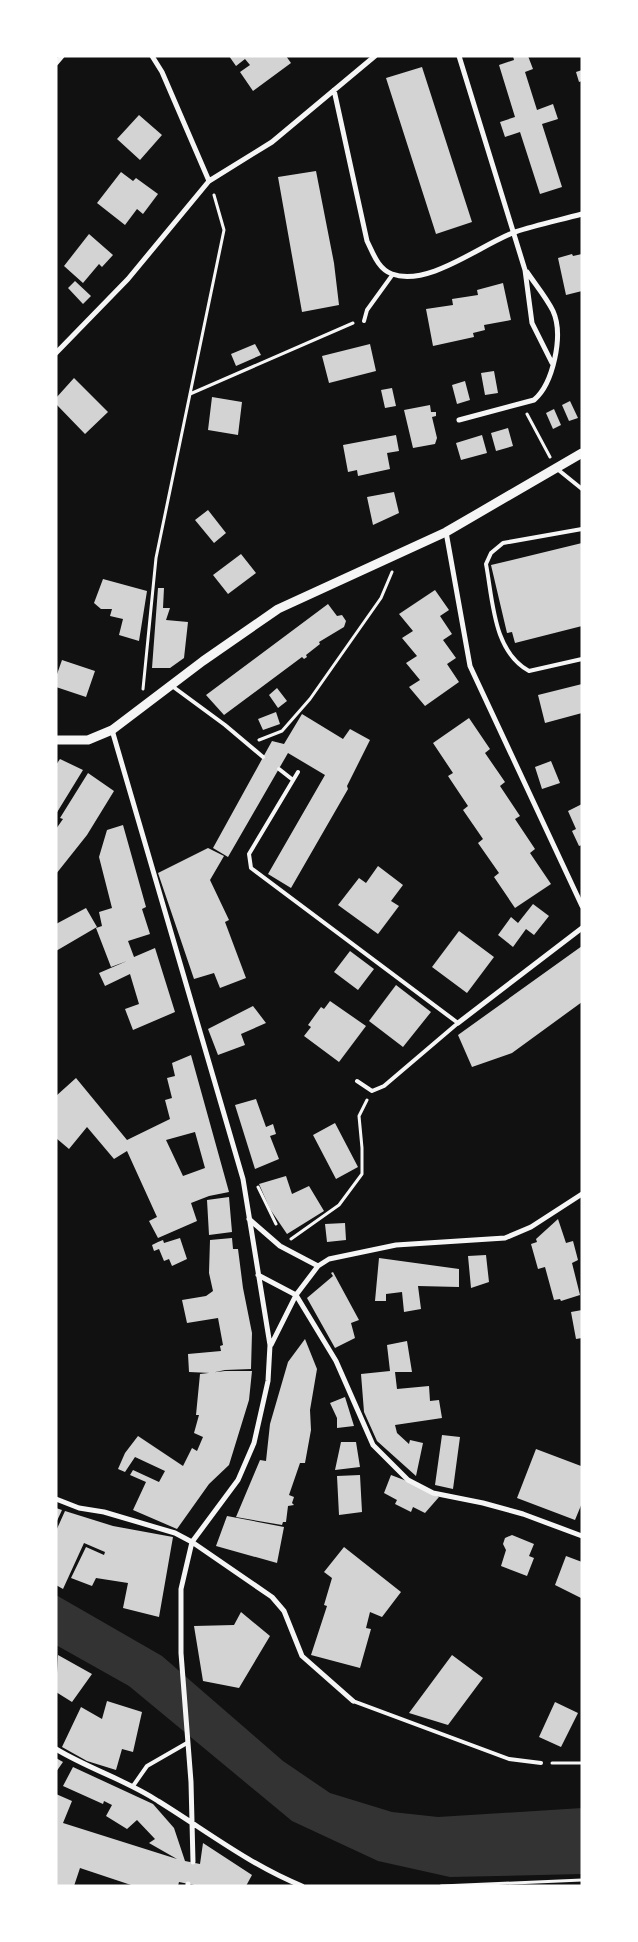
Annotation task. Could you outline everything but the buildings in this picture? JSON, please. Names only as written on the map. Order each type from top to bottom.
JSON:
[{"type":"street","points":[[56,64],[62,56]]},
{"type":"street","points":[[152,56],[162,72],[209,180]]},
{"type":"street","points":[[56,353],[128,279],[209,180],[272,142],[375,56]]},
{"type":"street","points":[[459,56],[515,232],[525,270],[532,323],[552,363]]},
{"type":"street","points":[[334,90],[367,241],[376,259],[385,271],[393,274],[426,274],[515,232],[582,214]]},
{"type":"street","points":[[458,420],[522,405],[534,400],[543,392],[552,372],[557,342],[555,318],[552,310],[525,270]]},
{"type":"street","points":[[56,740],[88,740],[112,730],[278,610],[446,532],[582,453]]},
{"type":"street","points":[[446,532],[470,666],[582,906]]},
{"type":"street","points":[[112,730],[242,1179],[270,1346],[268,1381],[254,1443],[238,1480],[192,1542],[181,1590],[181,1653],[193,1825],[193,1862]]},
{"type":"street","points":[[458,1023],[582,928]]},
{"type":"street","points":[[270,1346],[296,1295],[318,1266],[329,1259],[396,1245],[506,1238],[530,1227],[582,1194]]},
{"type":"street","points":[[249,1218],[280,1246],[318,1266]]},
{"type":"street","points":[[258,1275],[296,1295],[336,1361],[373,1445],[408,1480],[433,1493],[483,1503],[582,1536]]},
{"type":"street","points":[[56,1499],[79,1508],[104,1512],[175,1533],[192,1542],[272,1598],[284,1611],[302,1656],[353,1701]]},
{"type":"street","points":[[56,1749],[81,1765],[133,1786],[193,1825],[286,1880],[302,1886]]},
{"type":"lane","points":[[365,320],[367,310],[393,274]]},
{"type":"lane","points":[[556,468],[582,489]]},
{"type":"lane","points":[[582,529],[503,543],[491,553],[486,564],[501,642],[517,664],[529,671],[582,659]]},
{"type":"lane","points":[[172,686],[225,724],[263,757]]},
{"type":"lane","points":[[279,769],[293,780]]},
{"type":"lane","points":[[298,772],[249,854],[251,868],[458,1023],[384,1086],[372,1091],[357,1081]]},
{"type":"lane","points":[[353,1701],[509,1759],[541,1764]]},
{"type":"lane","points":[[133,1786],[147,1766],[187,1743]]},
{"type":"path","points":[[140,710],[156,558],[224,230],[209,180]]},
{"type":"path","points":[[190,394],[365,320]]},
{"type":"path","points":[[522,405],[556,468]]},
{"type":"path","points":[[246,743],[282,731],[310,699],[381,598],[398,555]]},
{"type":"path","points":[[289,1240],[339,1205],[362,1174],[359,1116],[372,1091]]},
{"type":"path","points":[[541,1764],[582,1763]]},
{"type":"path","points":[[440,1886],[582,1880]]},
{"type":"shaded area","points":[[56,1595],[162,1656],[283,1761],[330,1793],[392,1812],[438,1817],[582,1808],[582,1874],[450,1877],[378,1861],[292,1821],[129,1686],[56,1645]]}]
